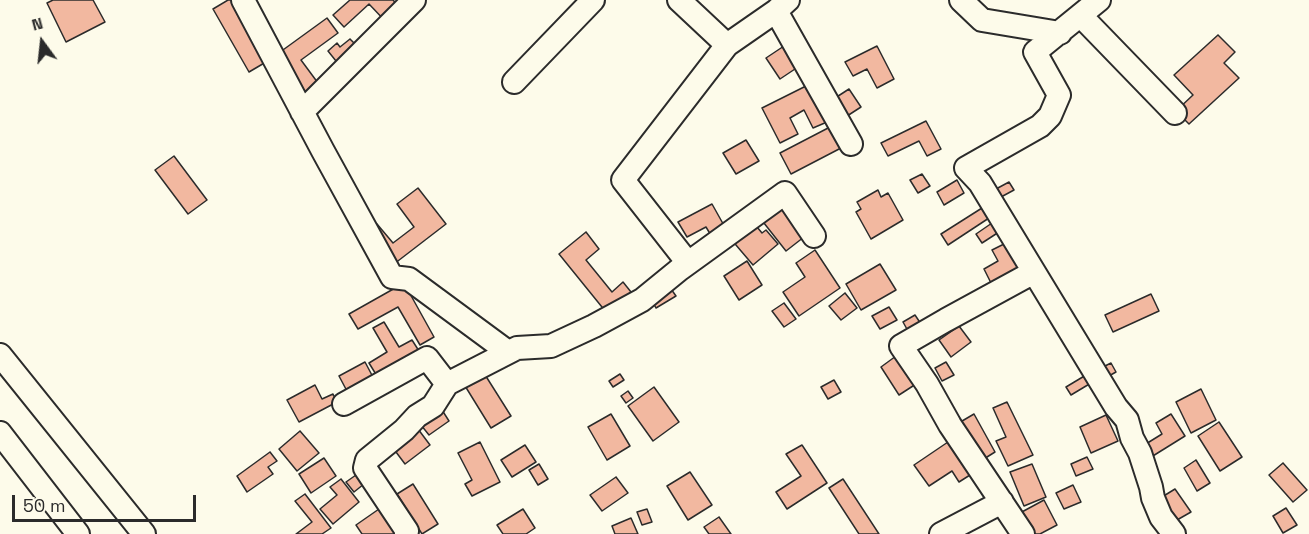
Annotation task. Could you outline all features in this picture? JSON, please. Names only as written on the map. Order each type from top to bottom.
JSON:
[{"type":"street","points":[[243,0],[392,277],[409,279],[508,352]]},
{"type":"street","points":[[302,112],[414,0]]},
{"type":"street","points":[[513,82],[593,0]]},
{"type":"street","points":[[679,0],[727,45]]},
{"type":"street","points":[[961,0],[982,20],[1060,33]]},
{"type":"street","points":[[1099,0],[1035,52],[1059,95],[1050,116],[1040,126],[966,168],[980,183],[1116,407],[1127,420],[1132,438],[1140,453],[1153,498],[1161,517],[1174,534]]},
{"type":"street","points":[[688,263],[623,180],[727,45],[782,6],[851,144]]},
{"type":"street","points":[[1081,16],[1174,113]]},
{"type":"street","points":[[406,534],[407,531],[365,468],[367,460],[404,430],[417,416],[433,406],[447,384],[517,348],[551,346],[594,327],[642,300],[688,263],[785,193],[814,236]]},
{"type":"street","points":[[1023,534],[901,346],[1034,272]]},
{"type":"street","points":[[0,355],[144,534]]},
{"type":"street","points":[[344,404],[427,358],[447,384]]},
{"type":"street","points":[[0,433],[78,534]]},
{"type":"street","points":[[941,534],[1002,501]]},
{"type":"building","points":[[53,0],[93,0],[105,22],[66,42],[47,3]]},
{"type":"building","points":[[231,0],[266,62],[249,72],[213,9]]},
{"type":"building","points":[[350,0],[393,0],[403,11],[388,24],[369,4],[344,27],[333,15]]},
{"type":"building","points":[[327,18],[338,33],[301,60],[318,83],[304,93],[276,55]]},
{"type":"building","points":[[1218,35],[1235,52],[1224,63],[1239,78],[1189,124],[1176,111],[1193,95],[1174,75]]},
{"type":"building","points":[[350,39],[360,49],[340,66],[328,51],[337,43],[340,47]]},
{"type":"building","points":[[784,46],[798,67],[780,79],[766,58]]},
{"type":"building","points":[[877,46],[894,79],[877,88],[867,69],[853,76],[845,62]]},
{"type":"building","points":[[808,85],[827,122],[813,128],[804,110],[790,118],[798,134],[780,143],[762,108]]},
{"type":"building","points":[[849,89],[861,107],[844,118],[832,100]]},
{"type":"building","points":[[926,121],[941,149],[927,156],[919,141],[888,156],[881,143]]},
{"type":"building","points":[[830,127],[841,148],[791,174],[780,153]]},
{"type":"building","points":[[746,140],[759,161],[736,174],[723,153]]},
{"type":"building","points":[[174,156],[207,200],[188,214],[155,170]]},
{"type":"building","points":[[922,174],[930,186],[918,193],[910,180]]},
{"type":"building","points":[[957,180],[964,193],[944,205],[937,192]]},
{"type":"building","points":[[1009,182],[1014,190],[1001,197],[996,189]]},
{"type":"building","points":[[418,188],[446,224],[394,264],[368,231],[377,224],[393,243],[414,227],[397,204]]},
{"type":"building","points":[[878,190],[881,197],[888,193],[903,220],[871,239],[856,212],[861,209],[857,202]]},
{"type":"building","points":[[712,204],[726,229],[712,237],[706,227],[687,237],[678,222]]},
{"type":"building","points":[[778,204],[804,237],[786,251],[760,218]]},
{"type":"building","points":[[982,208],[989,218],[948,245],[941,234]]},
{"type":"building","points":[[752,221],[762,233],[766,230],[778,244],[753,265],[730,238]]},
{"type":"building","points":[[992,223],[999,232],[982,243],[976,234]]},
{"type":"building","points":[[586,232],[599,249],[586,260],[612,292],[623,282],[631,292],[606,312],[559,254]]},
{"type":"building","points":[[1010,241],[1026,271],[994,289],[984,269],[998,261],[992,250]]},
{"type":"building","points":[[815,250],[840,288],[799,316],[783,292],[805,277],[796,263]]},
{"type":"building","points":[[747,261],[762,285],[739,300],[724,276]]},
{"type":"building","points":[[880,264],[896,290],[861,310],[846,284]]},
{"type":"building","points":[[404,283],[434,337],[420,345],[398,307],[358,329],[349,314]]},
{"type":"building","points":[[671,289],[676,296],[656,308],[652,301]]},
{"type":"building","points":[[845,293],[857,308],[841,320],[829,306]]},
{"type":"building","points":[[1151,294],[1159,311],[1113,332],[1105,315]]},
{"type":"building","points":[[784,303],[796,319],[784,327],[772,311]]},
{"type":"building","points":[[889,307],[897,320],[880,329],[872,316]]},
{"type":"building","points":[[915,315],[921,324],[908,331],[903,322]]},
{"type":"building","points":[[384,322],[399,347],[412,340],[419,351],[377,376],[369,363],[387,352],[373,328]]},
{"type":"building","points":[[959,326],[971,342],[951,357],[939,340]]},
{"type":"building","points":[[896,356],[916,384],[899,395],[881,367]]},
{"type":"building","points":[[365,362],[374,379],[348,393],[339,376]]},
{"type":"building","points":[[946,362],[954,375],[942,381],[935,368]]},
{"type":"building","points":[[1111,363],[1116,372],[1107,377],[1101,368]]},
{"type":"building","points":[[482,370],[511,416],[491,428],[462,381]]},
{"type":"building","points":[[620,374],[624,380],[613,387],[609,381]]},
{"type":"building","points":[[1086,375],[1091,383],[1071,395],[1066,387]]},
{"type":"building","points":[[834,380],[841,392],[828,399],[821,387]]},
{"type":"building","points":[[315,385],[322,399],[333,394],[337,402],[299,422],[287,400]]},
{"type":"building","points":[[654,387],[679,422],[653,441],[628,406]]},
{"type":"building","points":[[1201,389],[1216,420],[1191,433],[1176,402]]},
{"type":"building","points":[[628,391],[633,398],[626,403],[621,396]]},
{"type":"building","points":[[1007,402],[1033,455],[1008,466],[996,441],[1006,437],[993,408]]},
{"type":"building","points":[[442,410],[449,421],[429,435],[421,425]]},
{"type":"building","points":[[611,414],[630,446],[607,460],[588,427]]},
{"type":"building","points":[[974,414],[995,452],[979,462],[957,424]]},
{"type":"building","points":[[1171,414],[1185,436],[1148,459],[1141,447],[1162,434],[1156,423]]},
{"type":"building","points":[[1106,415],[1118,441],[1091,453],[1080,427]]},
{"type":"building","points":[[1219,422],[1242,457],[1220,471],[1198,436]]},
{"type":"building","points":[[418,429],[430,445],[405,464],[393,448]]},
{"type":"building","points":[[300,431],[319,453],[297,471],[279,449]]},
{"type":"building","points":[[480,442],[500,482],[472,496],[465,484],[472,480],[458,453]]},
{"type":"building","points":[[948,442],[970,475],[959,482],[952,471],[929,486],[914,465]]},
{"type":"building","points":[[525,445],[536,462],[512,477],[501,460]]},
{"type":"building","points":[[802,445],[827,483],[787,509],[776,492],[801,476],[786,454]]},
{"type":"building","points":[[270,452],[277,461],[268,467],[273,474],[247,492],[237,476]]},
{"type":"building","points":[[1087,457],[1093,469],[1076,476],[1071,464]]},
{"type":"building","points":[[324,458],[336,476],[311,493],[299,474]]},
{"type":"building","points":[[1196,460],[1210,483],[1197,491],[1184,468]]},
{"type":"building","points":[[1283,463],[1307,490],[1293,502],[1269,475]]},
{"type":"building","points":[[539,464],[548,479],[538,485],[529,470]]},
{"type":"building","points":[[1032,464],[1046,497],[1024,506],[1010,472]]},
{"type":"building","points":[[690,472],[712,505],[688,520],[667,486]]},
{"type":"building","points":[[356,475],[364,484],[354,492],[346,482]]},
{"type":"building","points":[[616,477],[628,493],[602,511],[590,495]]},
{"type":"building","points":[[341,479],[359,502],[333,524],[320,509],[337,495],[330,487]]},
{"type":"building","points":[[843,479],[879,534],[859,534],[829,488]]},
{"type":"building","points":[[413,484],[438,524],[422,534],[397,494]]},
{"type":"building","points":[[1073,485],[1081,502],[1064,509],[1056,493]]},
{"type":"building","points":[[1175,489],[1191,512],[1177,520],[1162,497]]},
{"type":"building","points":[[305,494],[331,528],[322,534],[296,534],[312,522],[295,501]]},
{"type":"building","points":[[1044,500],[1057,525],[1040,534],[1030,534],[1020,513]]},
{"type":"building","points":[[1286,508],[1297,525],[1283,533],[1273,516]]},
{"type":"building","points":[[379,509],[396,534],[362,534],[356,525]]},
{"type":"building","points":[[523,509],[535,528],[526,534],[503,534],[497,525]]},
{"type":"building","points":[[647,509],[652,522],[642,525],[637,512]]},
{"type":"building","points":[[719,517],[731,534],[709,534],[704,527]]},
{"type":"building","points":[[631,518],[638,534],[615,534],[612,526]]}]
